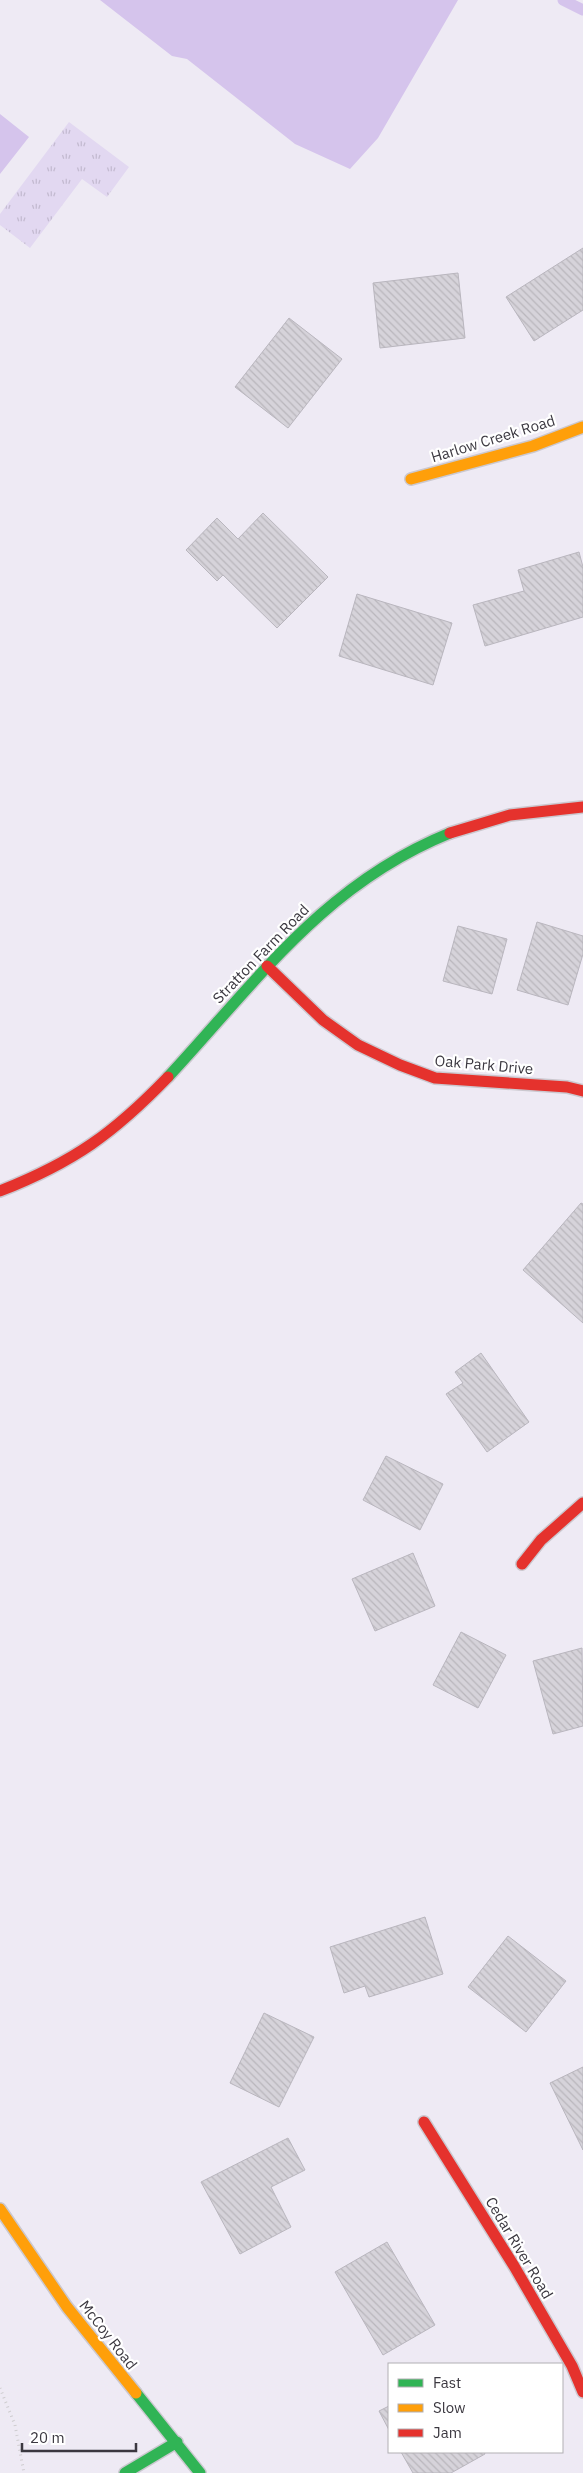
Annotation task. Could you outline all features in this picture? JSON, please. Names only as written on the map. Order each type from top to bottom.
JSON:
[{"type":"street","name":"Harlow Creek Road","points":[[411,479],[533,446],[583,427]]},
{"type":"street","name":"Stratton Farm Road","points":[[0,1191],[44,1173],[86,1150],[123,1121],[171,1075],[267,966],[310,921],[359,883],[405,854],[450,833],[501,816],[583,807]]},
{"type":"street","name":"Oak Park Drive","points":[[267,966],[330,1025],[358,1045],[400,1066],[435,1078],[567,1087],[583,1091]]},
{"type":"street","points":[[522,1564],[541,1540],[583,1503]]},
{"type":"street","name":"Cedar River Road","points":[[424,2122],[514,2266],[572,2366],[583,2392]]},
{"type":"street","name":"McCoy Road","points":[[0,2210],[67,2307],[200,2473]]},
{"type":"street","points":[[125,2473],[177,2442]]},
{"type":"path","points":[[0,2388],[15,2425],[24,2473]]},
{"type":"green space","points":[[69,122],[129,167],[107,197],[82,179],[30,248],[0,225],[0,214]]},
{"type":"shaded area","points":[[100,0],[458,0],[378,138],[350,169],[295,144],[187,59],[172,56]]},
{"type":"shaded area","points":[[0,114],[29,137],[0,174]]},
{"type":"building","points":[[583,248],[583,310],[534,341],[506,297]]},
{"type":"building","points":[[458,273],[465,338],[380,348],[373,283]]},
{"type":"building","points":[[289,318],[342,359],[288,428],[235,387]]},
{"type":"building","points":[[263,513],[328,577],[277,628],[223,575],[217,581],[186,550],[217,518],[238,539]]},
{"type":"building","points":[[579,552],[583,567],[583,617],[485,646],[473,605],[524,591],[518,570]]},
{"type":"building","points":[[357,594],[452,623],[433,685],[339,656]]},
{"type":"building","points":[[537,922],[583,936],[583,954],[568,1005],[517,990]]},
{"type":"building","points":[[458,926],[507,939],[492,994],[443,981]]},
{"type":"building","points":[[581,1203],[583,1204],[583,1323],[523,1270]]},
{"type":"building","points":[[481,1353],[529,1422],[487,1452],[446,1394],[463,1383],[455,1372]]},
{"type":"building","points":[[386,1456],[443,1484],[420,1530],[363,1500]]},
{"type":"building","points":[[413,1553],[435,1606],[375,1631],[352,1579]]},
{"type":"building","points":[[461,1632],[506,1655],[478,1708],[433,1685]]},
{"type":"building","points":[[582,1648],[583,1726],[553,1734],[533,1661]]},
{"type":"building","points":[[425,1917],[443,1974],[369,1997],[365,1986],[344,1993],[330,1947]]},
{"type":"building","points":[[508,1936],[566,1981],[526,2032],[468,1987]]},
{"type":"building","points":[[264,2013],[314,2037],[279,2107],[230,2083]]},
{"type":"building","points":[[583,2067],[583,2150],[550,2083]]},
{"type":"building","points":[[288,2138],[305,2170],[271,2187],[291,2227],[240,2254],[201,2182]]},
{"type":"building","points":[[387,2242],[435,2325],[383,2355],[335,2272]]},
{"type":"building","points":[[388,2406],[388,2428],[379,2411]]},
{"type":"building","points":[[402,2453],[485,2454],[451,2473],[413,2473]]},
{"type":"waterway","points":[[563,0],[583,10]]},
{"type":"traffic: fast","points":[[168,1077],[263,971],[329,907],[365,879],[405,854],[450,833]]},
{"type":"traffic: fast","points":[[136,2393],[200,2473]]},
{"type":"traffic: fast","points":[[125,2473],[177,2442]]},
{"type":"traffic: slow","points":[[411,479],[533,446],[583,427]]},
{"type":"traffic: slow","points":[[0,2209],[67,2307],[136,2393]]},
{"type":"traffic: jam","points":[[450,833],[510,815],[583,807]]},
{"type":"traffic: jam","points":[[267,966],[323,1020],[358,1045],[400,1065],[435,1078],[567,1087],[583,1091]]},
{"type":"traffic: jam","points":[[0,1191],[50,1169],[92,1144],[111,1130],[168,1077]]},
{"type":"traffic: jam","points":[[522,1564],[541,1540],[583,1503]]},
{"type":"traffic: jam","points":[[424,2122],[514,2266],[572,2366],[583,2392]]}]
